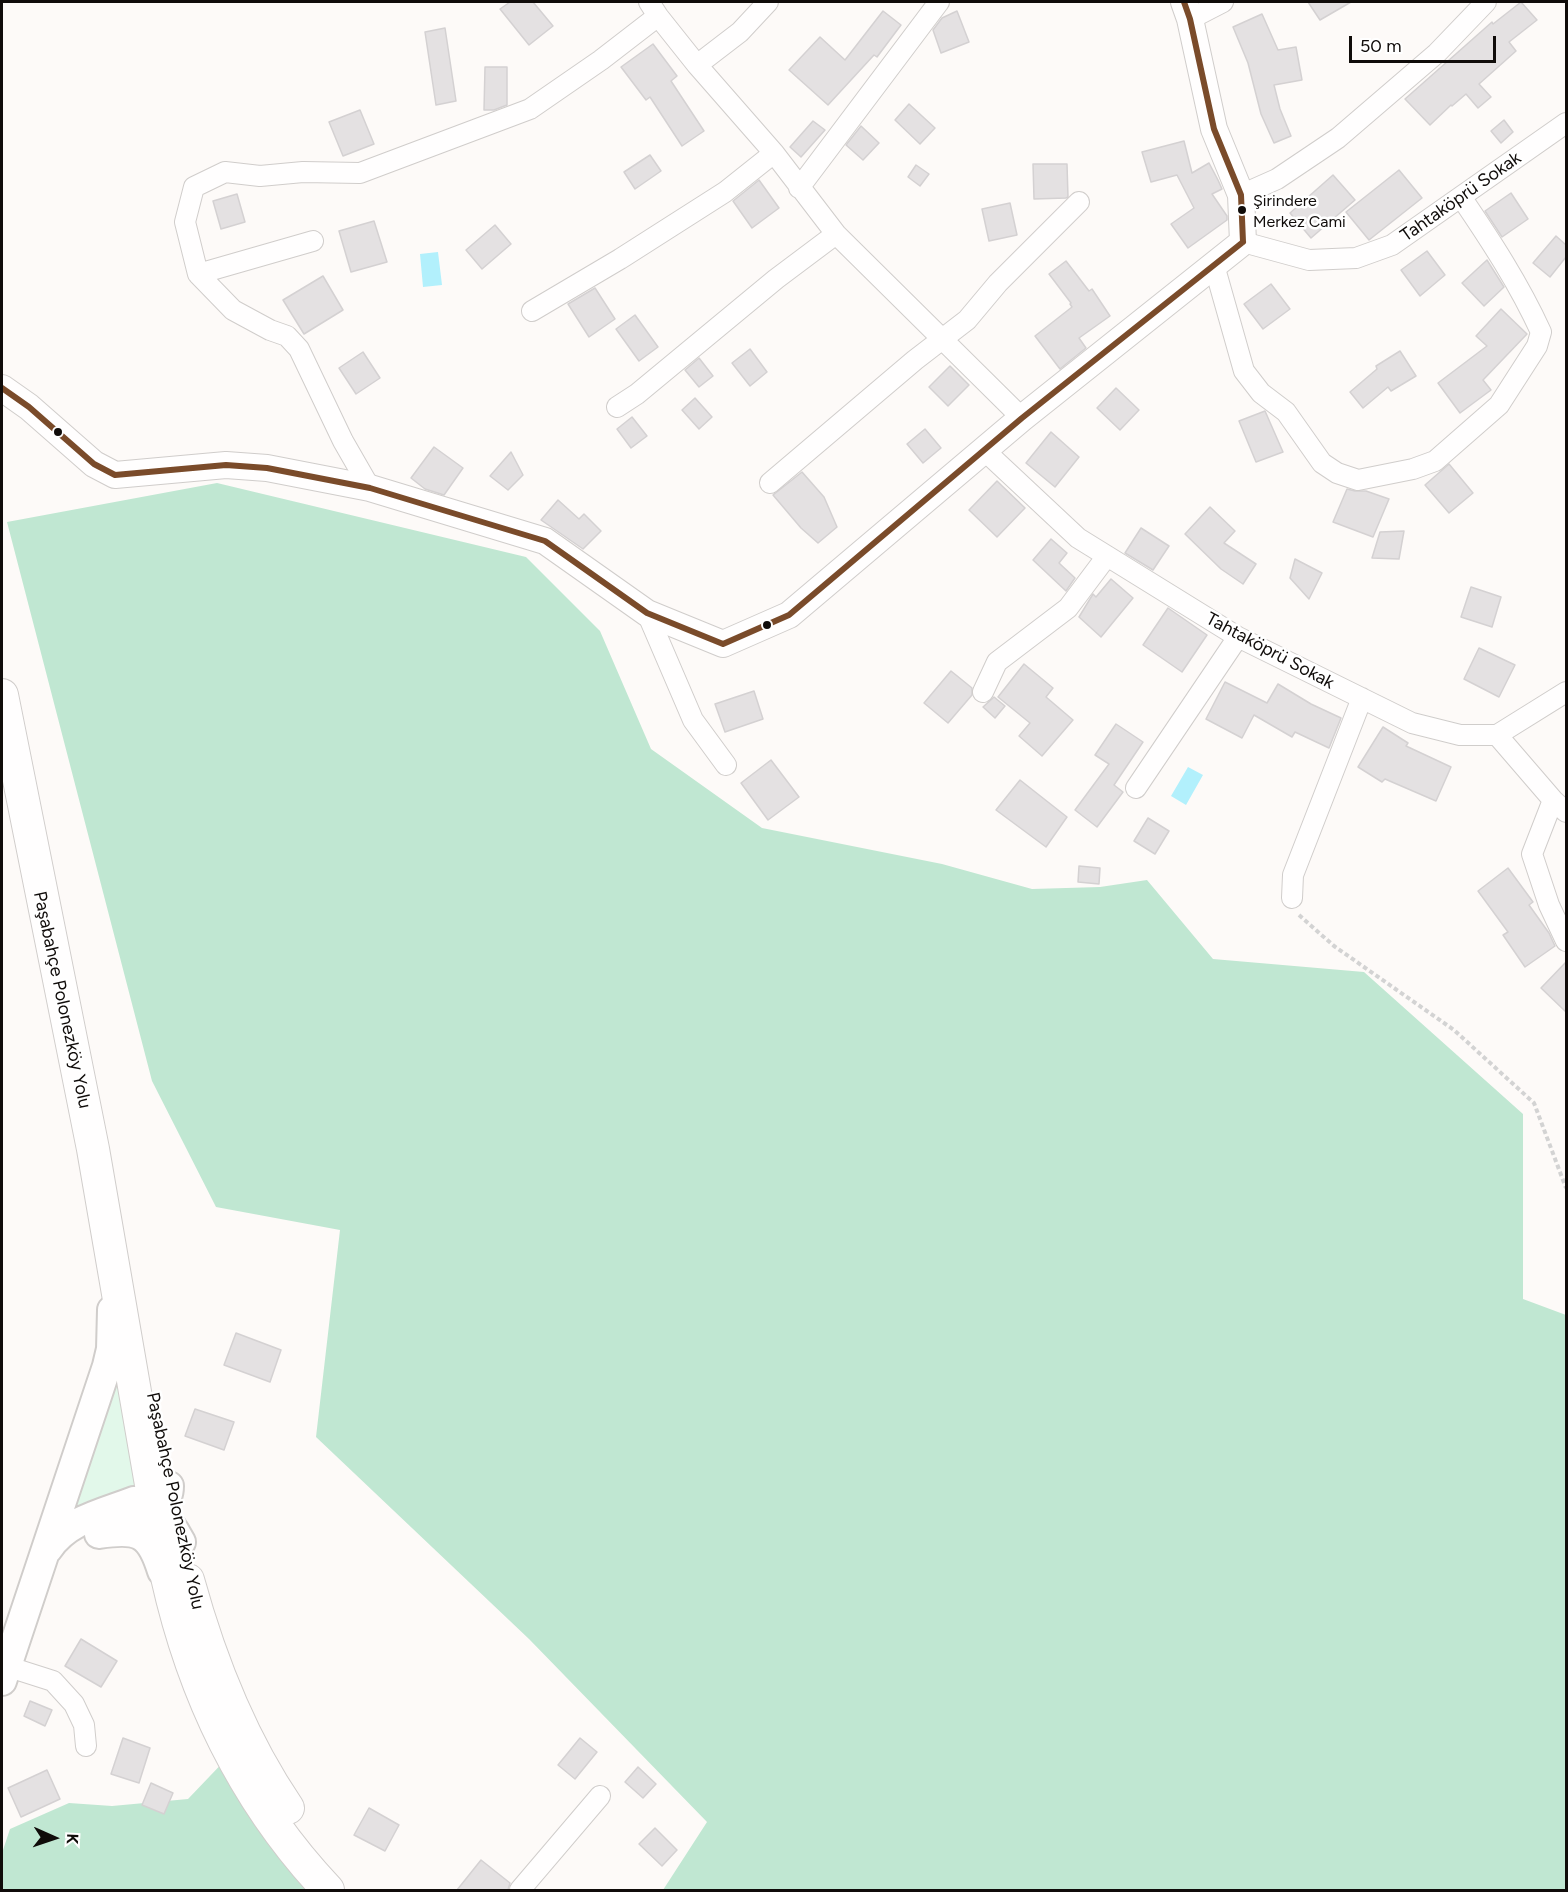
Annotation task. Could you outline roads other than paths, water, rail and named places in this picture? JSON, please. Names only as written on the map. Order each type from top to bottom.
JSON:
[{"type":"main road","name":"Paşabahçe Polonezköy Yolu","points":[[2,695],[162,1498],[181,1542],[187,1575],[205,1637],[236,1715],[274,1788],[304,1833],[351,1890]]},
{"type":"main road","name":"Paşabahçe Polonezköy Yolu","points":[[2,742],[32,851]]},
{"type":"main road","name":"Paşabahçe Polonezköy Yolu","points":[[93,1149],[141,1335],[176,1615],[203,1695],[241,1774],[285,1839],[328,1890]]},
{"type":"main road","points":[[4,1673],[107,1366],[111,1349],[112,1327],[111,1251]]},
{"type":"main road","points":[[36,1578],[49,1548],[56,1538],[73,1524],[134,1502],[141,1501],[148,1504],[162,1498]]},
{"type":"main road","points":[[36,1578],[45,1564],[55,1555],[99,1534],[162,1498]]},
{"type":"main road","points":[[99,1534],[123,1530],[135,1533],[152,1546],[176,1615]]},
{"type":"street","points":[[698,65],[740,32],[768,2]]},
{"type":"street","points":[[799,188],[939,2]]},
{"type":"street","points":[[2,388],[48,422],[94,464],[115,475],[226,465],[267,468],[370,488],[545,542],[648,613],[723,644],[789,615],[1022,418],[1243,242],[1241,195],[1214,129],[1187,10],[1223,2]]},
{"type":"street","points":[[1241,195],[1277,179],[1338,138],[1437,53],[1486,2]]},
{"type":"street","points":[[370,488],[342,441],[299,349],[287,336],[270,330],[233,309],[198,274],[185,222],[194,188],[225,172],[260,176],[303,172],[360,173],[531,108],[601,60],[653,9],[774,153],[836,234],[1022,418]]},
{"type":"street","name":"Tahtaköprü Sokak","points":[[1243,242],[1309,260],[1356,258],[1392,244],[1566,123]]},
{"type":"street","points":[[532,311],[620,259],[725,192],[774,153]]},
{"type":"street","points":[[1214,265],[1244,371],[1261,393],[1286,412],[1322,463],[1337,473],[1358,480],[1413,469],[1435,461],[1499,405],[1537,346],[1542,332],[1497,248],[1461,197]]},
{"type":"street","points":[[770,483],[967,320],[998,283],[1079,202]]},
{"type":"street","points":[[617,407],[637,394],[776,279],[836,234]]},
{"type":"street","points":[[198,274],[313,241]]},
{"type":"street","points":[[2,406],[48,422]]},
{"type":"street","name":"Tahtaköprü Sokak","points":[[985,451],[1077,538],[1238,637],[1412,723],[1460,735],[1497,735]]},
{"type":"street","points":[[984,692],[998,662],[1068,608],[1107,556]]},
{"type":"street","points":[[648,613],[693,720],[726,765]]},
{"type":"street","points":[[1136,788],[1238,637]]},
{"type":"street","points":[[1566,692],[1497,735],[1559,806],[1532,854],[1549,905],[1566,941]]},
{"type":"street","points":[[1292,898],[1293,875],[1362,698]]},
{"type":"street","points":[[4,1673],[53,1680],[74,1704],[84,1725],[86,1746]]},
{"type":"street","points":[[520,1890],[600,1796]]},
{"type":"water","points":[[438,252],[442,285],[423,287],[420,254]]},
{"type":"water","points":[[1188,767],[1203,775],[1186,805],[1171,796]]},
{"type":"place","name":"Şirindere Merkez Cami","points":[[1242,210]]}]
